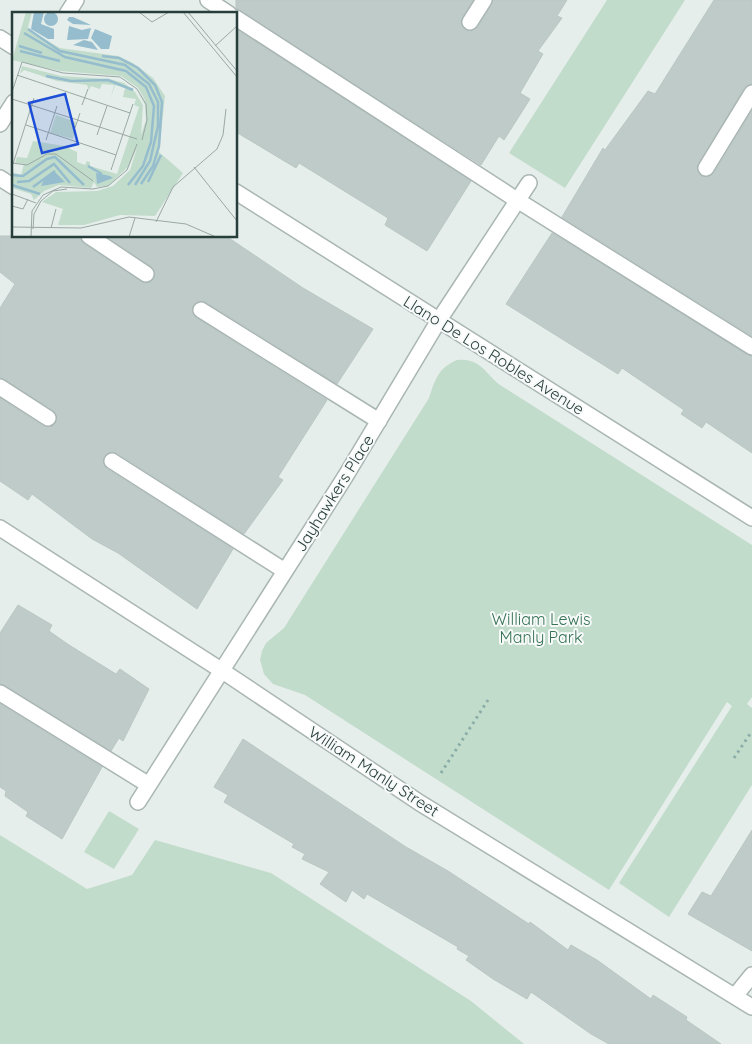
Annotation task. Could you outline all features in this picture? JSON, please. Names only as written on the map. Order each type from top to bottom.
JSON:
[{"type":"street","points":[[69,12],[76,0]]},
{"type":"street","points":[[208,0],[226,12]]},
{"type":"street","points":[[470,22],[484,0]]},
{"type":"street","points":[[238,19],[517,200],[752,347]]},
{"type":"street","points":[[0,38],[12,46]]},
{"type":"street","points":[[706,168],[752,93]]},
{"type":"street","points":[[0,124],[12,105]]},
{"type":"street","points":[[0,178],[12,186]]},
{"type":"street","name":"Jayhawkers Place","points":[[138,802],[221,670],[238,647],[440,320],[529,183]]},
{"type":"street","name":"Llano De Los Robles Avenue","points":[[238,193],[752,518]]},
{"type":"street","points":[[92,238],[146,274]]},
{"type":"street","points":[[201,310],[379,421]]},
{"type":"street","points":[[0,387],[48,418]]},
{"type":"street","points":[[112,461],[285,571]]},
{"type":"street","name":"William Manly Street","points":[[0,528],[221,670],[420,803],[752,1007]]},
{"type":"street","points":[[0,693],[149,784]]},
{"type":"street","points":[[735,996],[752,975]]},
{"type":"path","points":[[441,773],[488,700]]},
{"type":"path","points":[[734,758],[752,730]]},
{"type":"green space","points":[[607,0],[685,0],[565,188],[509,153]]},
{"type":"green space","name":"William Lewis Manly Park","points":[[457,360],[477,363],[500,385],[752,545],[752,697],[747,704],[752,708],[752,785],[669,917],[619,883],[732,706],[727,702],[609,890],[305,695],[273,684],[264,674],[260,660],[266,643],[284,628],[429,398],[438,375],[445,367]]},
{"type":"green space","points":[[109,811],[139,829],[114,869],[84,852]]},
{"type":"green space","points":[[0,835],[87,889],[132,875],[155,840],[271,873],[471,1001],[524,1044],[0,1044]]},
{"type":"building","points":[[236,0],[473,0],[461,21],[465,30],[470,31],[478,27],[493,0],[567,0],[557,16],[562,18],[538,51],[543,54],[520,93],[530,99],[504,140],[499,136],[481,165],[236,9]]},
{"type":"building","points":[[714,0],[752,0],[752,84],[744,88],[697,168],[701,176],[705,177],[714,173],[752,111],[752,336],[562,217],[603,148],[605,150],[648,91],[655,94]]},
{"type":"building","points":[[238,30],[471,181],[427,251],[385,225],[388,218],[299,163],[296,168],[238,133]]},
{"type":"building","points":[[552,233],[752,356],[752,453],[706,422],[702,428],[681,414],[684,410],[622,368],[618,374],[506,304]]},
{"type":"building","points":[[0,236],[12,236],[12,238],[81,238],[84,244],[146,283],[154,279],[154,269],[109,238],[229,238],[303,288],[373,329],[337,384],[206,302],[201,301],[193,305],[192,310],[196,318],[327,400],[278,477],[283,480],[244,534],[117,453],[108,453],[104,456],[104,465],[107,469],[233,549],[197,609],[118,553],[92,539],[32,494],[28,500],[0,481],[0,398],[43,426],[53,426],[57,418],[53,410],[0,378],[0,308],[15,284],[0,272]]},
{"type":"building","points":[[18,605],[52,625],[49,631],[69,645],[116,674],[120,669],[149,689],[123,741],[119,738],[111,751],[0,684],[0,633]]},
{"type":"building","points":[[0,704],[102,767],[62,839],[26,816],[28,812],[5,796],[6,791],[0,787]]},
{"type":"building","points":[[243,739],[406,847],[448,871],[529,924],[530,922],[568,950],[571,945],[597,960],[651,999],[653,995],[687,1017],[686,1020],[721,1044],[609,1044],[591,1034],[531,992],[527,999],[493,979],[466,960],[469,956],[457,949],[458,947],[367,894],[364,899],[352,890],[346,902],[320,884],[329,872],[302,859],[305,854],[292,847],[294,844],[224,802],[228,795],[214,787]]},
{"type":"building","points":[[752,830],[752,951],[688,914],[702,892],[711,896]]}]
